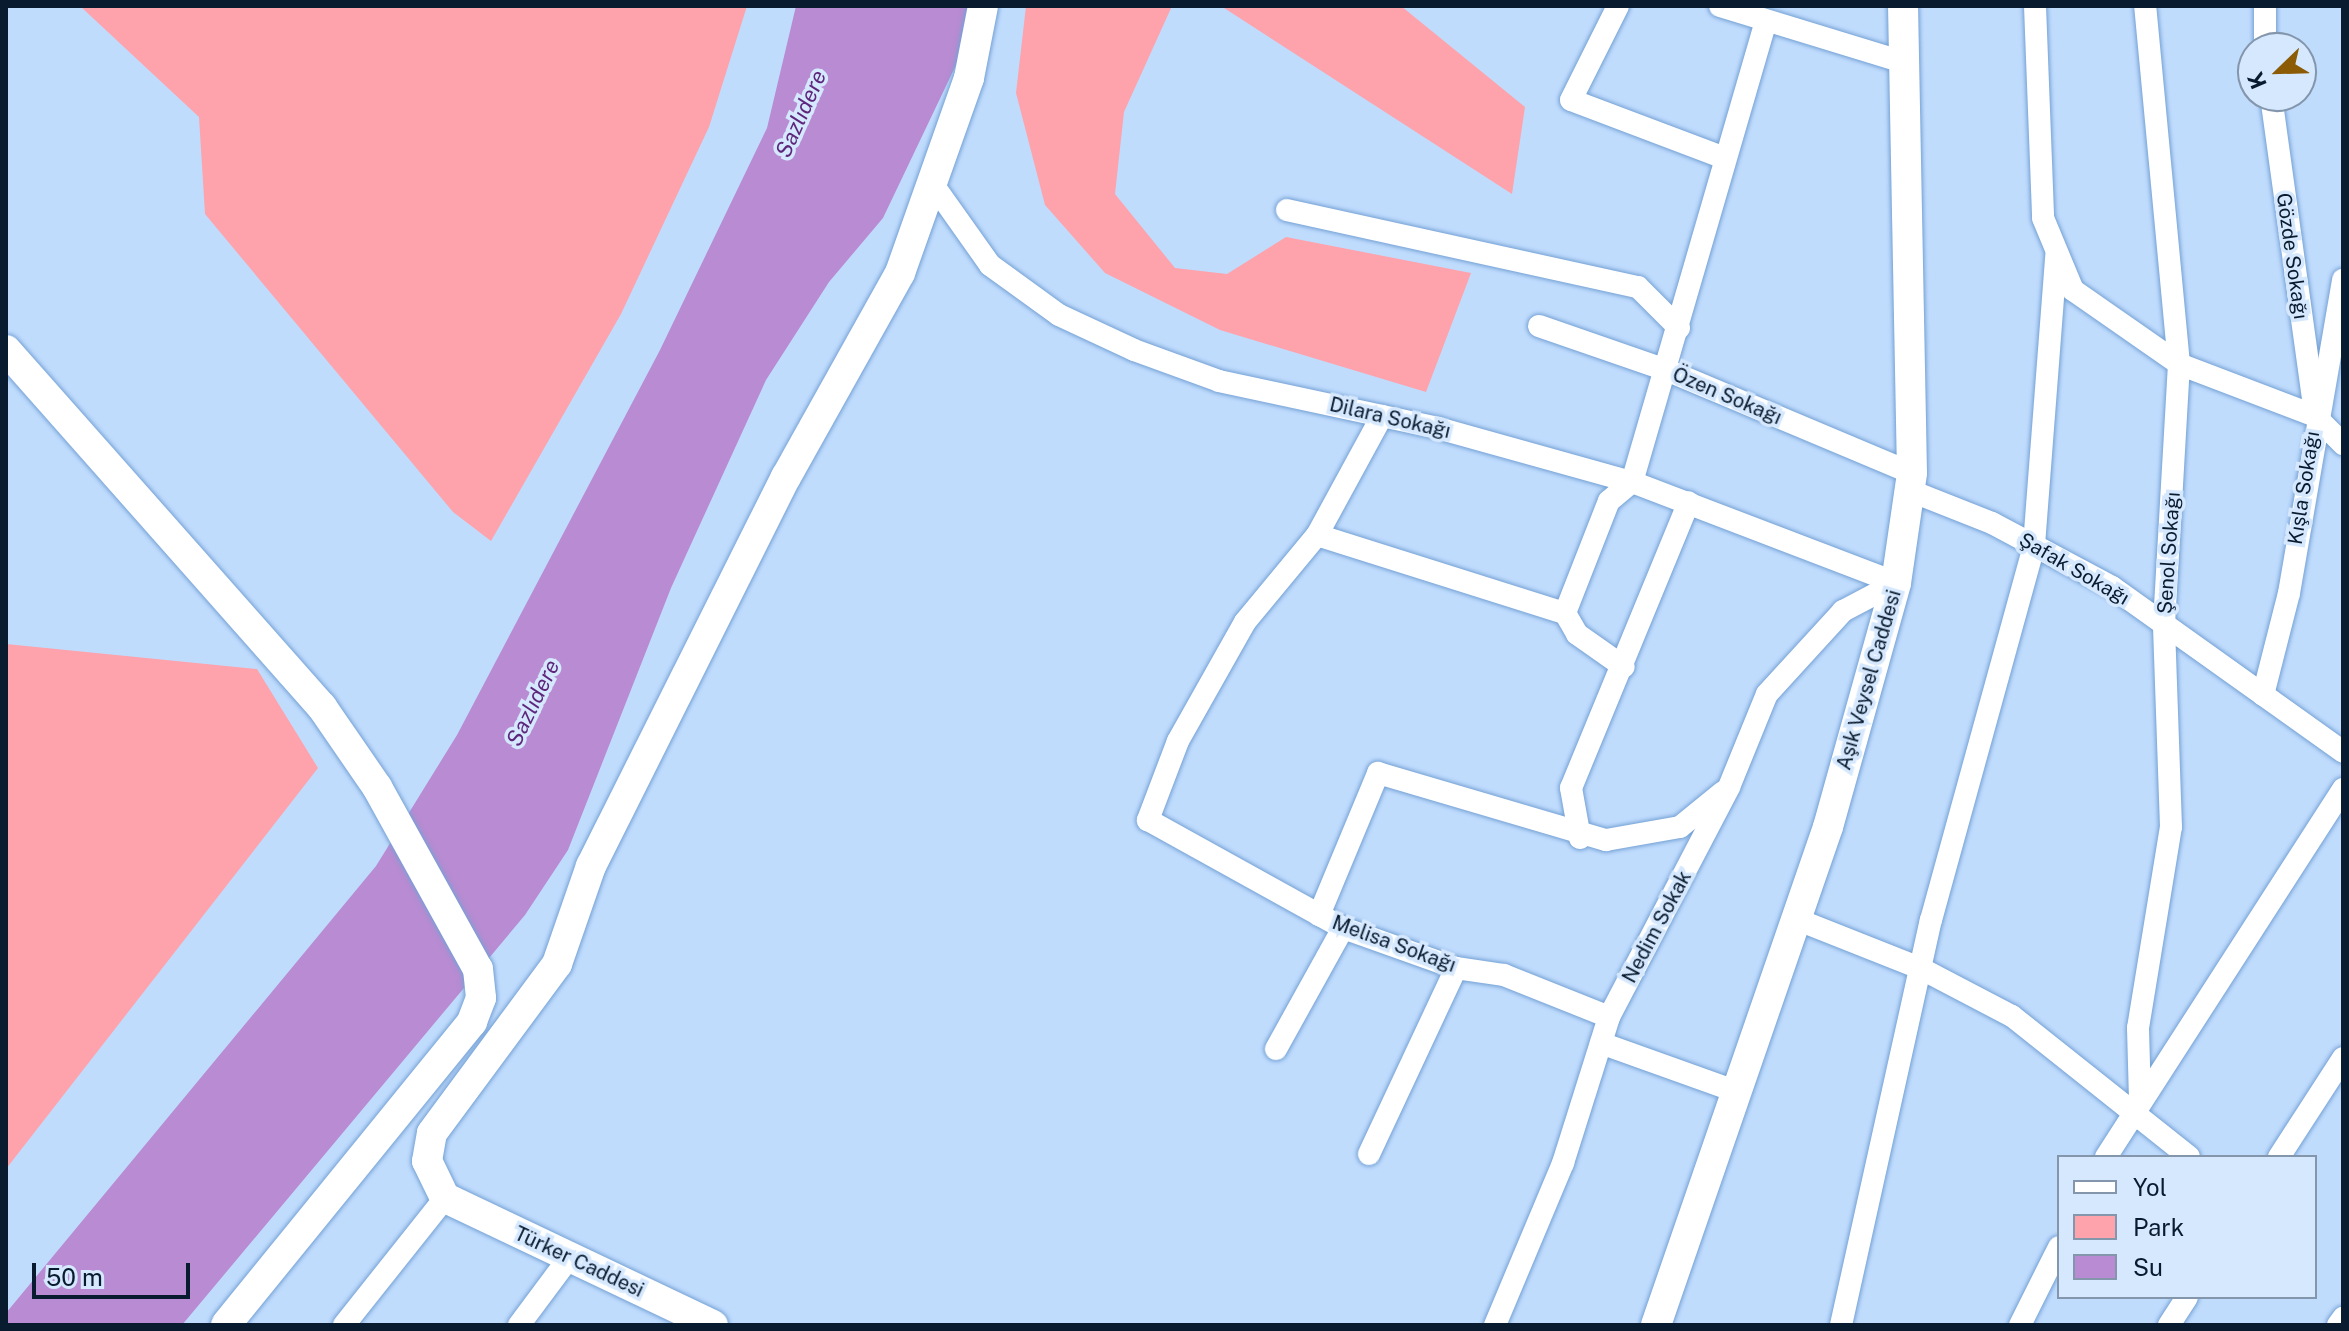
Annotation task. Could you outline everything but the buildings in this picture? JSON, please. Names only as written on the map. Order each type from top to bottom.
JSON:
[{"type":"street","points":[[344,1325],[445,1198],[427,1161],[432,1133],[557,964],[591,866],[786,477],[900,273],[969,78],[983,6]]},
{"type":"street","points":[[1618,6],[1571,100],[1722,157]]},
{"type":"street","points":[[1720,6],[1906,63]]},
{"type":"street","name":"Aşık Veysel Caddesi","points":[[1656,1325],[1796,919],[1896,583],[1911,482],[1903,6]]},
{"type":"street","points":[[2035,6],[2043,218],[2056,256],[2073,290],[2179,364],[2315,416],[2343,444]]},
{"type":"street","name":"Şenol Sokağı","points":[[2135,1106],[2138,1028],[2171,827],[2164,624],[2179,364],[2145,6]]},
{"type":"street","points":[[2265,6],[2265,32]]},
{"type":"street","points":[[1565,613],[1609,501],[1632,482],[1669,371],[1722,157],[1766,22]]},
{"type":"street","name":"Gözde Sokağı","points":[[2273,112],[2315,416]]},
{"type":"street","name":"Dilara Sokağı","points":[[932,183],[990,265],[1059,315],[1219,381],[1382,416],[1632,482],[1896,583]]},
{"type":"street","points":[[1287,210],[1638,287],[1679,328]]},
{"type":"street","points":[[1841,1325],[1920,968],[2034,545],[2056,256]]},
{"type":"street","name":"Kışla Sokağı","points":[[2263,695],[2289,593],[2315,416],[2343,280]]},
{"type":"street","name":"Özen Sokağı","points":[[1539,326],[1669,371],[1911,482]]},
{"type":"street","points":[[6,350],[322,707],[452,913],[478,969],[481,998],[472,1022],[226,1325]]},
{"type":"street","points":[[1382,416],[1317,535],[1565,613],[1577,634],[1624,667]]},
{"type":"street","name":"Şafak Sokağı","points":[[1911,482],[2034,545],[2164,624],[2343,752]]},
{"type":"street","points":[[1580,838],[1571,788],[1624,667],[1689,502]]},
{"type":"street","name":"Melisa Sokağı","points":[[1317,535],[1245,622],[1178,741],[1148,820],[1343,928],[1456,968],[1504,975],[1609,1017]]},
{"type":"street","name":"Nedim Sokak","points":[[1495,1325],[1563,1163],[1609,1017],[1729,787],[1767,694],[1803,647],[1843,611],[1896,583]]},
{"type":"street","points":[[1319,915],[1378,773],[1580,838],[1639,838],[1680,827],[1729,787]]},
{"type":"street","points":[[2107,1155],[2135,1106],[2343,789]]},
{"type":"street","points":[[1796,919],[1920,968],[2012,1016],[2135,1106],[2187,1155]]},
{"type":"street","points":[[1276,1049],[1343,928]]},
{"type":"street","points":[[1369,1154],[1456,968]]},
{"type":"street","points":[[1601,1043],[1735,1091]]},
{"type":"street","points":[[2280,1155],[2343,1058]]},
{"type":"street","name":"Türker Caddesi","points":[[445,1198],[695,1321]]},
{"type":"street","points":[[2020,1325],[2057,1251]]},
{"type":"street","points":[[519,1325],[569,1258]]},
{"type":"street","points":[[2169,1325],[2186,1299]]},
{"type":"street","points":[[2338,1325],[2343,1318]]},
{"type":"green space","points":[[80,6],[747,6],[709,127],[621,314],[491,541],[453,512],[205,214],[199,117]]},
{"type":"green space","points":[[1026,6],[1172,6],[1124,112],[1115,194],[1175,268],[1227,274],[1286,237],[1471,273],[1426,392],[1220,330],[1105,273],[1045,205],[1016,93]]},
{"type":"green space","points":[[1221,6],[1401,6],[1525,107],[1512,194]]},
{"type":"green space","points":[[6,644],[257,669],[318,768],[6,1169]]},
{"type":"water","name":"Sazlıdere","points":[[796,6],[974,6],[957,63],[883,218],[829,282],[766,380],[671,588],[568,850],[525,915],[182,1325],[6,1325],[6,1313],[376,866],[457,735],[660,350],[767,128]]}]
